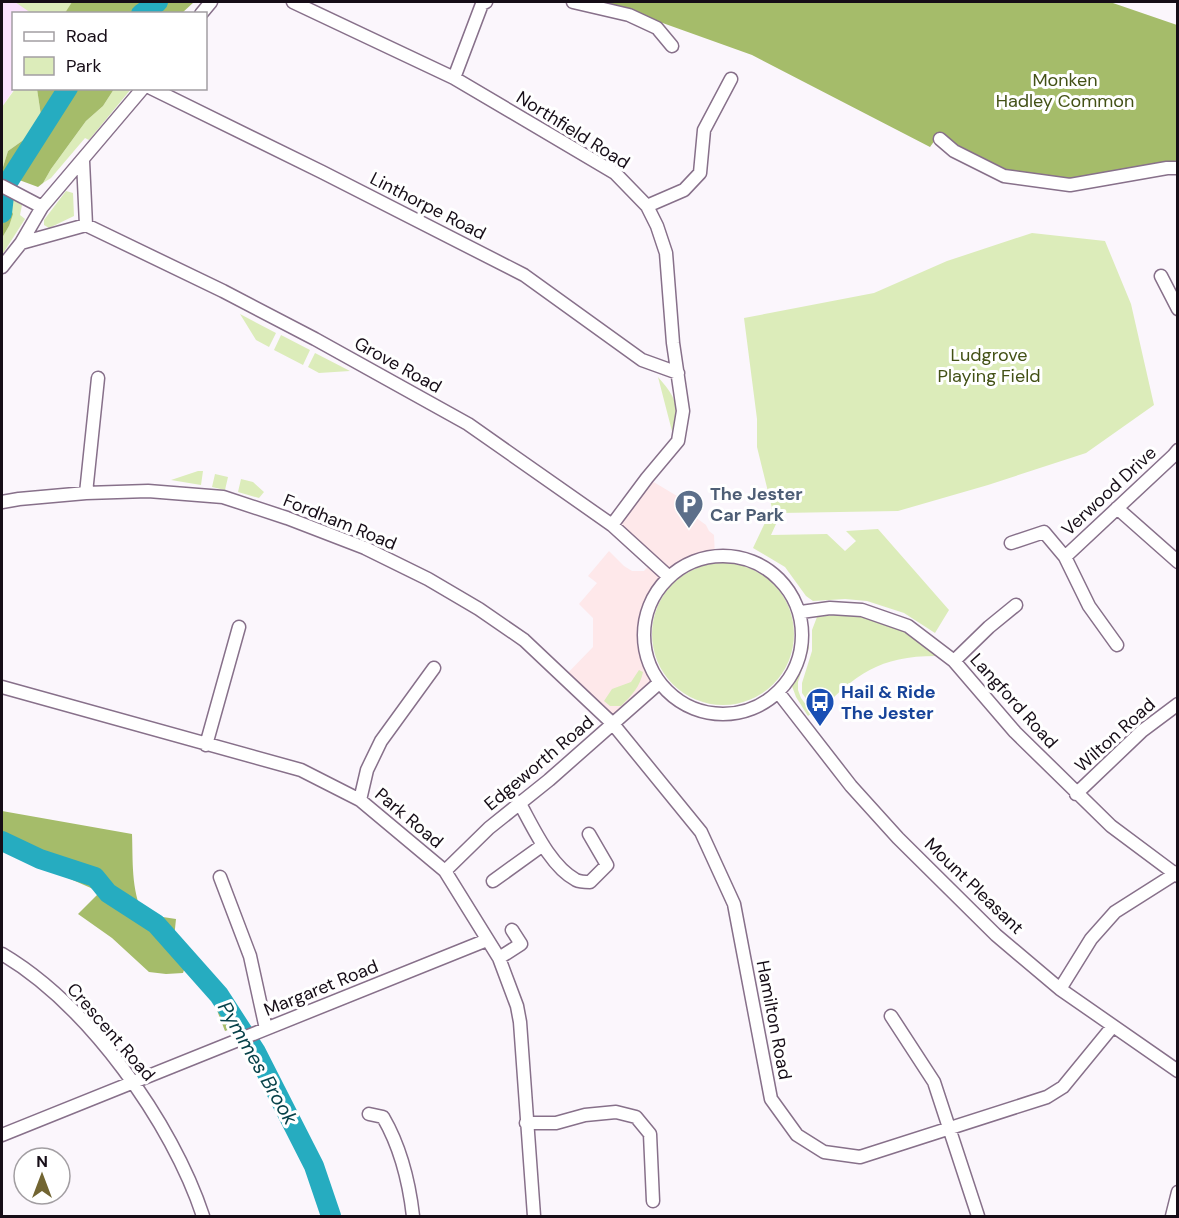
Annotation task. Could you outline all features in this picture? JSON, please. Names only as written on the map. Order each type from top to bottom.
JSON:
[{"type":"street","name":"Northfield Road","points":[[292,2],[454,78],[615,173],[647,207],[657,226],[666,254],[683,411],[678,441],[612,525]]},
{"type":"street","points":[[454,78],[482,4],[486,2]]},
{"type":"street","points":[[573,2],[629,15],[657,28],[672,46]]},
{"type":"street","points":[[647,207],[684,190],[700,173],[704,130],[731,79]]},
{"type":"street","points":[[2,267],[21,243],[42,207],[141,90]]},
{"type":"street","name":"Linthorpe Road","points":[[156,90],[524,275],[642,360],[678,373]]},
{"type":"street","points":[[940,139],[954,151],[1004,176],[1070,185],[1178,168]]},
{"type":"street","points":[[21,243],[86,225],[83,161]]},
{"type":"street","points":[[2,186],[42,207]]},
{"type":"street","name":"Grove Road","points":[[86,225],[223,291],[468,424],[612,525],[668,576]]},
{"type":"street","points":[[1161,276],[1178,309]]},
{"type":"street","points":[[86,493],[98,378]]},
{"type":"street","name":"Verwood Drive","points":[[1065,557],[1178,450]]},
{"type":"street","name":"Fordham Road","points":[[2,502],[86,493],[148,491],[223,497],[287,518],[365,548],[428,579],[479,609],[524,640],[613,724]]},
{"type":"street","points":[[1116,508],[1178,562]]},
{"type":"street","points":[[1011,543],[1044,532],[1065,557],[1089,606],[1116,645]]},
{"type":"street","points":[[732,555],[765,567],[783,582],[801,612],[800,656],[791,675],[778,692],[750,710],[712,714],[675,699],[659,683],[645,654],[643,623],[654,594],[668,576],[700,558],[732,555]]},
{"type":"street","points":[[954,661],[1016,605]]},
{"type":"street","name":"Langford Road","points":[[801,612],[830,608],[862,610],[908,626],[954,661],[1015,732],[1076,794],[1111,826],[1177,874]]},
{"type":"street","points":[[206,745],[239,627]]},
{"type":"street","points":[[360,800],[367,770],[381,741],[434,668]]},
{"type":"street","name":"Edgeworth Road","points":[[445,871],[474,841],[659,683]]},
{"type":"street","name":"Park Road","points":[[2,687],[301,770],[360,800],[445,871],[499,958],[517,1006],[534,1216]]},
{"type":"street","name":"Mount Pleasant","points":[[778,692],[851,786],[898,838],[996,935],[1060,989],[1178,1071]]},
{"type":"street","name":"Wilton Road","points":[[1076,794],[1142,731],[1178,704]]},
{"type":"street","name":"Hamilton Road","points":[[613,724],[701,832],[734,904],[771,1099],[797,1135],[824,1152],[860,1157],[1047,1097],[1063,1087],[1113,1026]]},
{"type":"street","points":[[519,802],[556,863],[577,881],[590,882],[608,865],[590,834]]},
{"type":"street","points":[[493,881],[543,845]]},
{"type":"street","points":[[1060,989],[1091,939],[1115,912],[1177,874]]},
{"type":"street","points":[[220,877],[250,956],[260,1032]]},
{"type":"street","points":[[499,958],[521,944],[512,930]]},
{"type":"street","name":"Margaret Road","points":[[2,1135],[487,940]]},
{"type":"street","name":"Crescent Road","points":[[2,954],[59,996],[133,1082],[152,1111],[194,1189],[203,1216]]},
{"type":"street","points":[[891,1016],[934,1082],[978,1216]]},
{"type":"street","points":[[526,1124],[556,1123],[585,1115],[616,1112],[636,1116],[650,1134],[653,1201]]},
{"type":"street","points":[[369,1114],[383,1117],[395,1137],[410,1189],[413,1216]]},
{"type":"street","points":[[1172,1216],[1178,1192]]},
{"type":"shaded area","points":[[2,2],[72,2],[66,12],[12,12],[13,90],[2,107]]},
{"type":"shaded area","points":[[647,478],[687,502],[684,509],[706,525],[714,535],[715,557],[700,558],[668,576],[654,594],[643,623],[645,654],[659,683],[613,724],[563,678],[593,647],[593,618],[579,604],[597,583],[588,576],[609,551],[632,571],[644,571],[652,562],[611,525]]},
{"type":"green space","points":[[15,2],[72,2],[66,12],[30,12]]},
{"type":"green space","points":[[72,2],[194,2],[183,12],[66,12]]},
{"type":"green space","name":"Monken Hadley Common","points":[[604,2],[1110,2],[1177,25],[1177,163],[1066,180],[1005,172],[965,151],[940,133],[930,147],[752,55]]},
{"type":"green space","points":[[14,90],[37,90],[42,122],[29,136],[8,151],[3,174],[2,174],[2,107]]},
{"type":"green space","points":[[37,90],[113,90],[103,106],[86,121],[38,187],[3,174],[3,167],[8,151],[29,136],[42,122]]},
{"type":"green space","points":[[113,90],[130,90],[89,140],[85,138],[51,178],[43,183],[86,121],[103,106]]},
{"type":"green space","points":[[66,191],[73,193],[74,216],[49,228],[44,225],[44,220]]},
{"type":"green space","points":[[2,192],[22,205],[20,215],[25,219],[2,255],[2,238],[9,226],[8,204],[2,199]]},
{"type":"green space","points":[[2,199],[8,204],[13,214],[2,238]]},
{"type":"green space","name":"Ludgrove Playing Field","points":[[1032,233],[1105,241],[1131,304],[1154,405],[1086,453],[988,485],[898,511],[781,513],[771,535],[827,534],[845,551],[856,541],[846,531],[878,529],[949,610],[935,633],[904,613],[867,601],[845,599],[813,601],[806,596],[785,567],[753,548],[772,508],[757,447],[757,419],[744,318],[874,293],[947,261]]},
{"type":"green space","points":[[240,314],[276,333],[269,347],[256,340]]},
{"type":"green space","points":[[281,335],[310,350],[303,365],[274,350]]},
{"type":"green space","points":[[315,353],[350,371],[319,373],[308,367]]},
{"type":"green space","points":[[658,377],[669,390],[677,410],[673,435]]},
{"type":"green space","points":[[203,471],[201,485],[171,480]]},
{"type":"green space","points":[[215,474],[228,477],[225,490],[212,487]]},
{"type":"green space","points":[[241,479],[253,482],[264,492],[259,498],[238,492]]},
{"type":"green space","points":[[723,563],[750,568],[773,584],[789,607],[794,634],[789,661],[773,684],[750,700],[723,705],[696,700],[673,684],[657,661],[652,634],[657,607],[673,584],[696,568]]},
{"type":"green space","points":[[843,614],[893,626],[915,638],[936,656],[899,659],[870,670],[844,688],[817,714],[802,693],[802,683],[812,651],[812,630],[817,617]]},
{"type":"green space","points":[[805,629],[809,629],[809,648],[798,682],[798,690],[812,713],[808,716],[792,686],[802,661]]},
{"type":"green space","points":[[639,670],[643,672],[638,686],[621,706],[610,706],[604,701],[612,689],[631,682]]},
{"type":"green space","points":[[2,811],[132,834],[133,875],[139,905],[143,914],[176,919],[173,948],[187,961],[183,973],[149,972],[112,938],[78,914],[100,892],[2,849]]},
{"type":"green space","points":[[220,985],[231,1000],[242,1025],[225,1031],[213,1000],[211,986]]},
{"type":"waterway","name":"Pymmes Brook","points":[[144,12],[158,2]]},
{"type":"waterway","name":"Pymmes Brook","points":[[2,213],[5,187],[67,90]]},
{"type":"waterway","name":"Pymmes Brook","points":[[2,841],[40,859],[95,877],[108,893],[156,924],[219,995],[256,1052],[314,1166],[331,1216]]},
{"type":"place","name":"The Jester Car Park","points":[[689,530]]},
{"type":"place","name":"Hail & Ride The Jester","points":[[820,728]]}]
